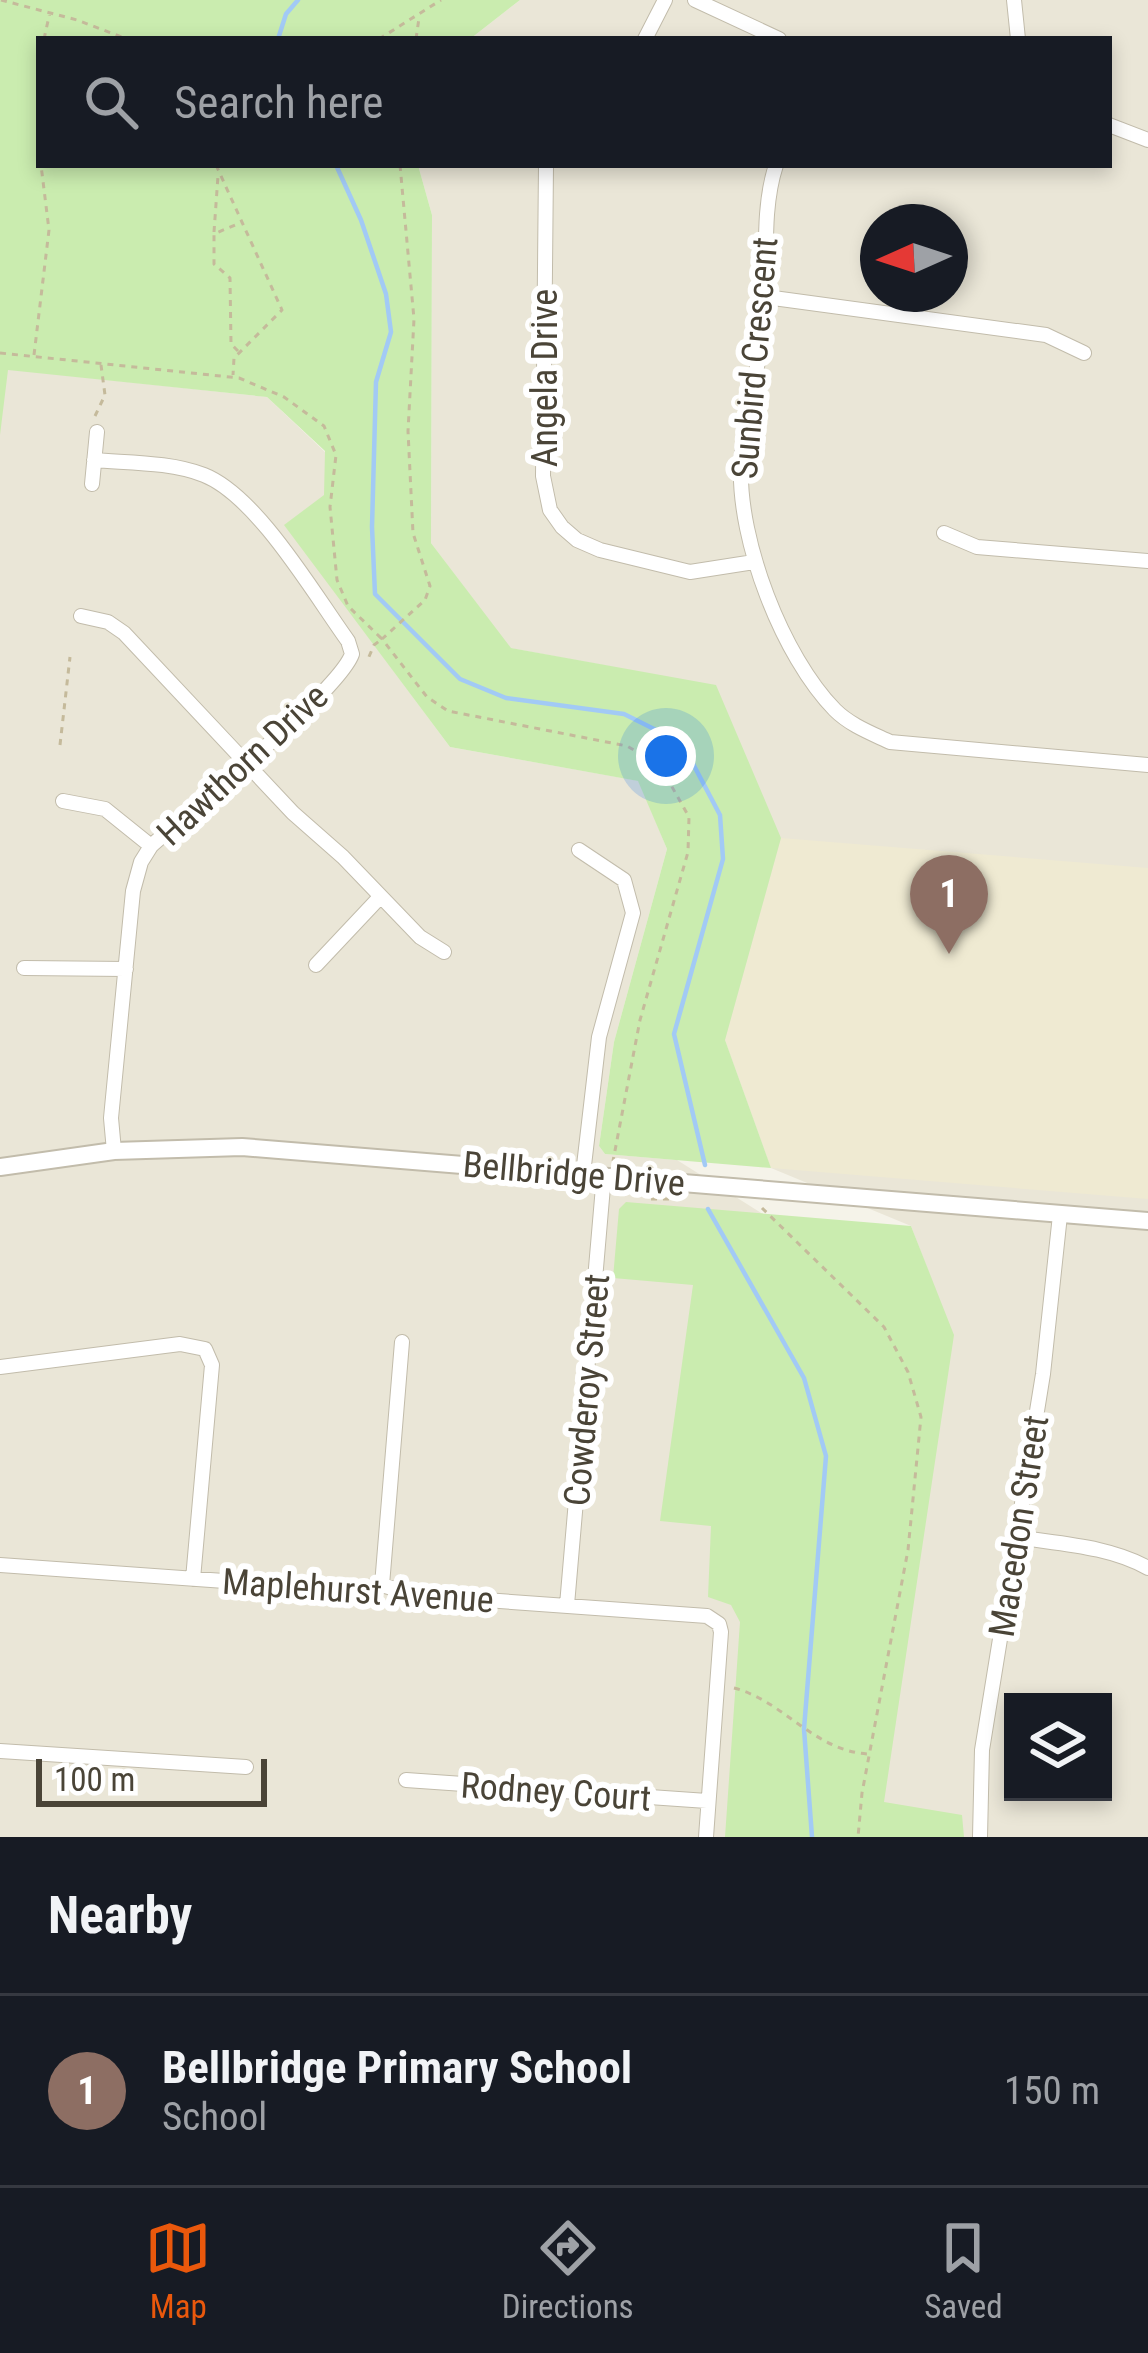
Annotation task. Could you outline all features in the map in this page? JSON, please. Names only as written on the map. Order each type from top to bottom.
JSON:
[{"type":"street","points":[[647,36],[665,0]]},
{"type":"street","points":[[695,0],[773,36]]},
{"type":"street","points":[[1014,0],[1018,36]]},
{"type":"street","points":[[1112,126],[1148,140]]},
{"type":"street","name":"Angela Drive","points":[[546,168],[543,476],[550,511],[577,540],[660,567],[690,572],[754,562]]},
{"type":"street","name":"Sunbird Crescent","points":[[776,168],[766,225],[761,356],[741,461],[743,520],[754,562],[812,681],[837,711],[890,742],[1148,765]]},
{"type":"street","points":[[766,297],[1046,335],[1084,353]]},
{"type":"street","points":[[92,484],[96,424]]},
{"type":"street","name":"Hawthorn Drive","points":[[94,460],[180,468],[201,473],[235,492],[351,647],[344,670],[151,846],[141,862],[111,1118],[114,1151]]},
{"type":"street","points":[[944,533],[977,547],[1148,561]]},
{"type":"street","points":[[81,616],[108,622],[124,633],[244,762],[420,937],[444,952]]},
{"type":"street","points":[[63,800],[106,809],[151,846]]},
{"type":"street","points":[[579,850],[623,880],[633,914],[599,1036],[583,1174]]},
{"type":"street","points":[[316,965],[380,897]]},
{"type":"street","points":[[24,968],[126,969]]},
{"type":"street","name":"Bellbridge Drive","points":[[0,1167],[114,1151],[242,1147],[1148,1221]]},
{"type":"street","name":"Cowderoy Street","points":[[567,1605],[604,1175]]},
{"type":"street","name":"Macedon Street","points":[[980,1837],[982,1750],[1043,1374],[1060,1215]]},
{"type":"street","points":[[205,1349],[215,1335]]},
{"type":"street","points":[[382,1585],[402,1342]]},
{"type":"street","points":[[0,1366],[180,1343],[205,1349]]},
{"type":"street","points":[[193,1579],[212,1366],[205,1349]]},
{"type":"street","points":[[1016,1537],[1093,1549],[1148,1568]]},
{"type":"street","name":"Maplehurst Avenue","points":[[0,1565],[350,1590],[382,1585],[415,1595],[715,1619],[721,1632],[707,1802]]},
{"type":"street","points":[[0,1750],[246,1767]]},
{"type":"street","name":"Rodney Court","points":[[406,1780],[707,1802]]},
{"type":"street","points":[[706,1837],[707,1802]]},
{"type":"path","points":[[1,0],[118,36]]},
{"type":"path","points":[[384,36],[441,0]]},
{"type":"path","points":[[45,36],[50,12]]},
{"type":"path","points":[[417,36],[419,17]]},
{"type":"path","points":[[34,357],[49,230],[41,168]]},
{"type":"path","points":[[217,168],[282,310],[234,358],[233,377]]},
{"type":"path","points":[[217,168],[214,264],[230,278],[231,344],[240,352]]},
{"type":"path","points":[[368,659],[374,645],[424,600],[430,586],[413,532],[408,431],[415,320],[400,168]]},
{"type":"path","points":[[214,234],[242,222]]},
{"type":"path","points":[[0,353],[233,377],[284,397],[330,435],[336,455],[330,507],[337,580],[348,606],[436,705],[461,715],[627,746],[653,764],[682,801],[689,817],[688,852],[640,1020],[617,1132],[613,1161],[628,1162]]},
{"type":"path","points":[[96,424],[105,395],[101,364]]},
{"type":"path","points":[[60,745],[70,657]]},
{"type":"path","points":[[652,1180],[650,1199],[683,1196]]},
{"type":"path","points":[[758,1205],[884,1327],[918,1400],[921,1437],[908,1550],[858,1837]]},
{"type":"path","points":[[731,1687],[767,1701],[832,1746],[870,1754]]},
{"type":"shaded area","points":[[0,0],[36,36],[7,369],[267,397],[325,452],[325,495],[285,525],[450,747],[639,781],[667,849],[614,1042],[599,1146],[605,1154],[677,1160],[952,1333],[911,1226],[771,1168],[725,1040],[716,686],[510,648],[431,543],[432,215],[419,168],[1112,168],[1112,36],[474,36],[520,0],[1148,0],[1148,1837],[0,1837]]},
{"type":"shaded area","points":[[781,838],[1148,868],[1148,1199],[771,1168],[725,1040]]},
{"type":"green space","points":[[0,0],[520,0],[474,36],[36,36],[36,168],[419,168],[432,215],[431,543],[511,648],[716,685],[781,838],[725,1040],[771,1168],[605,1154],[599,1146],[614,1042],[667,849],[638,781],[450,747],[284,525],[324,495],[325,451],[267,397],[8,370],[0,435]]},
{"type":"green space","points":[[626,1202],[911,1226],[954,1335],[884,1802],[962,1815],[964,1837],[725,1837],[740,1622],[731,1605],[708,1597],[711,1526],[660,1521],[693,1285],[613,1278],[619,1209]]},
{"type":"waterway","points":[[279,36],[286,14],[298,0]]},
{"type":"waterway","points":[[337,168],[386,294],[391,332],[376,382],[375,594],[460,679],[506,698],[624,714],[682,743],[720,815],[723,859],[674,1034],[705,1165]]},
{"type":"waterway","points":[[708,1209],[804,1378],[826,1456],[804,1729],[812,1837]]},
{"type":"place","name":"Bellbridge Primary School","points":[[949,954]]}]
